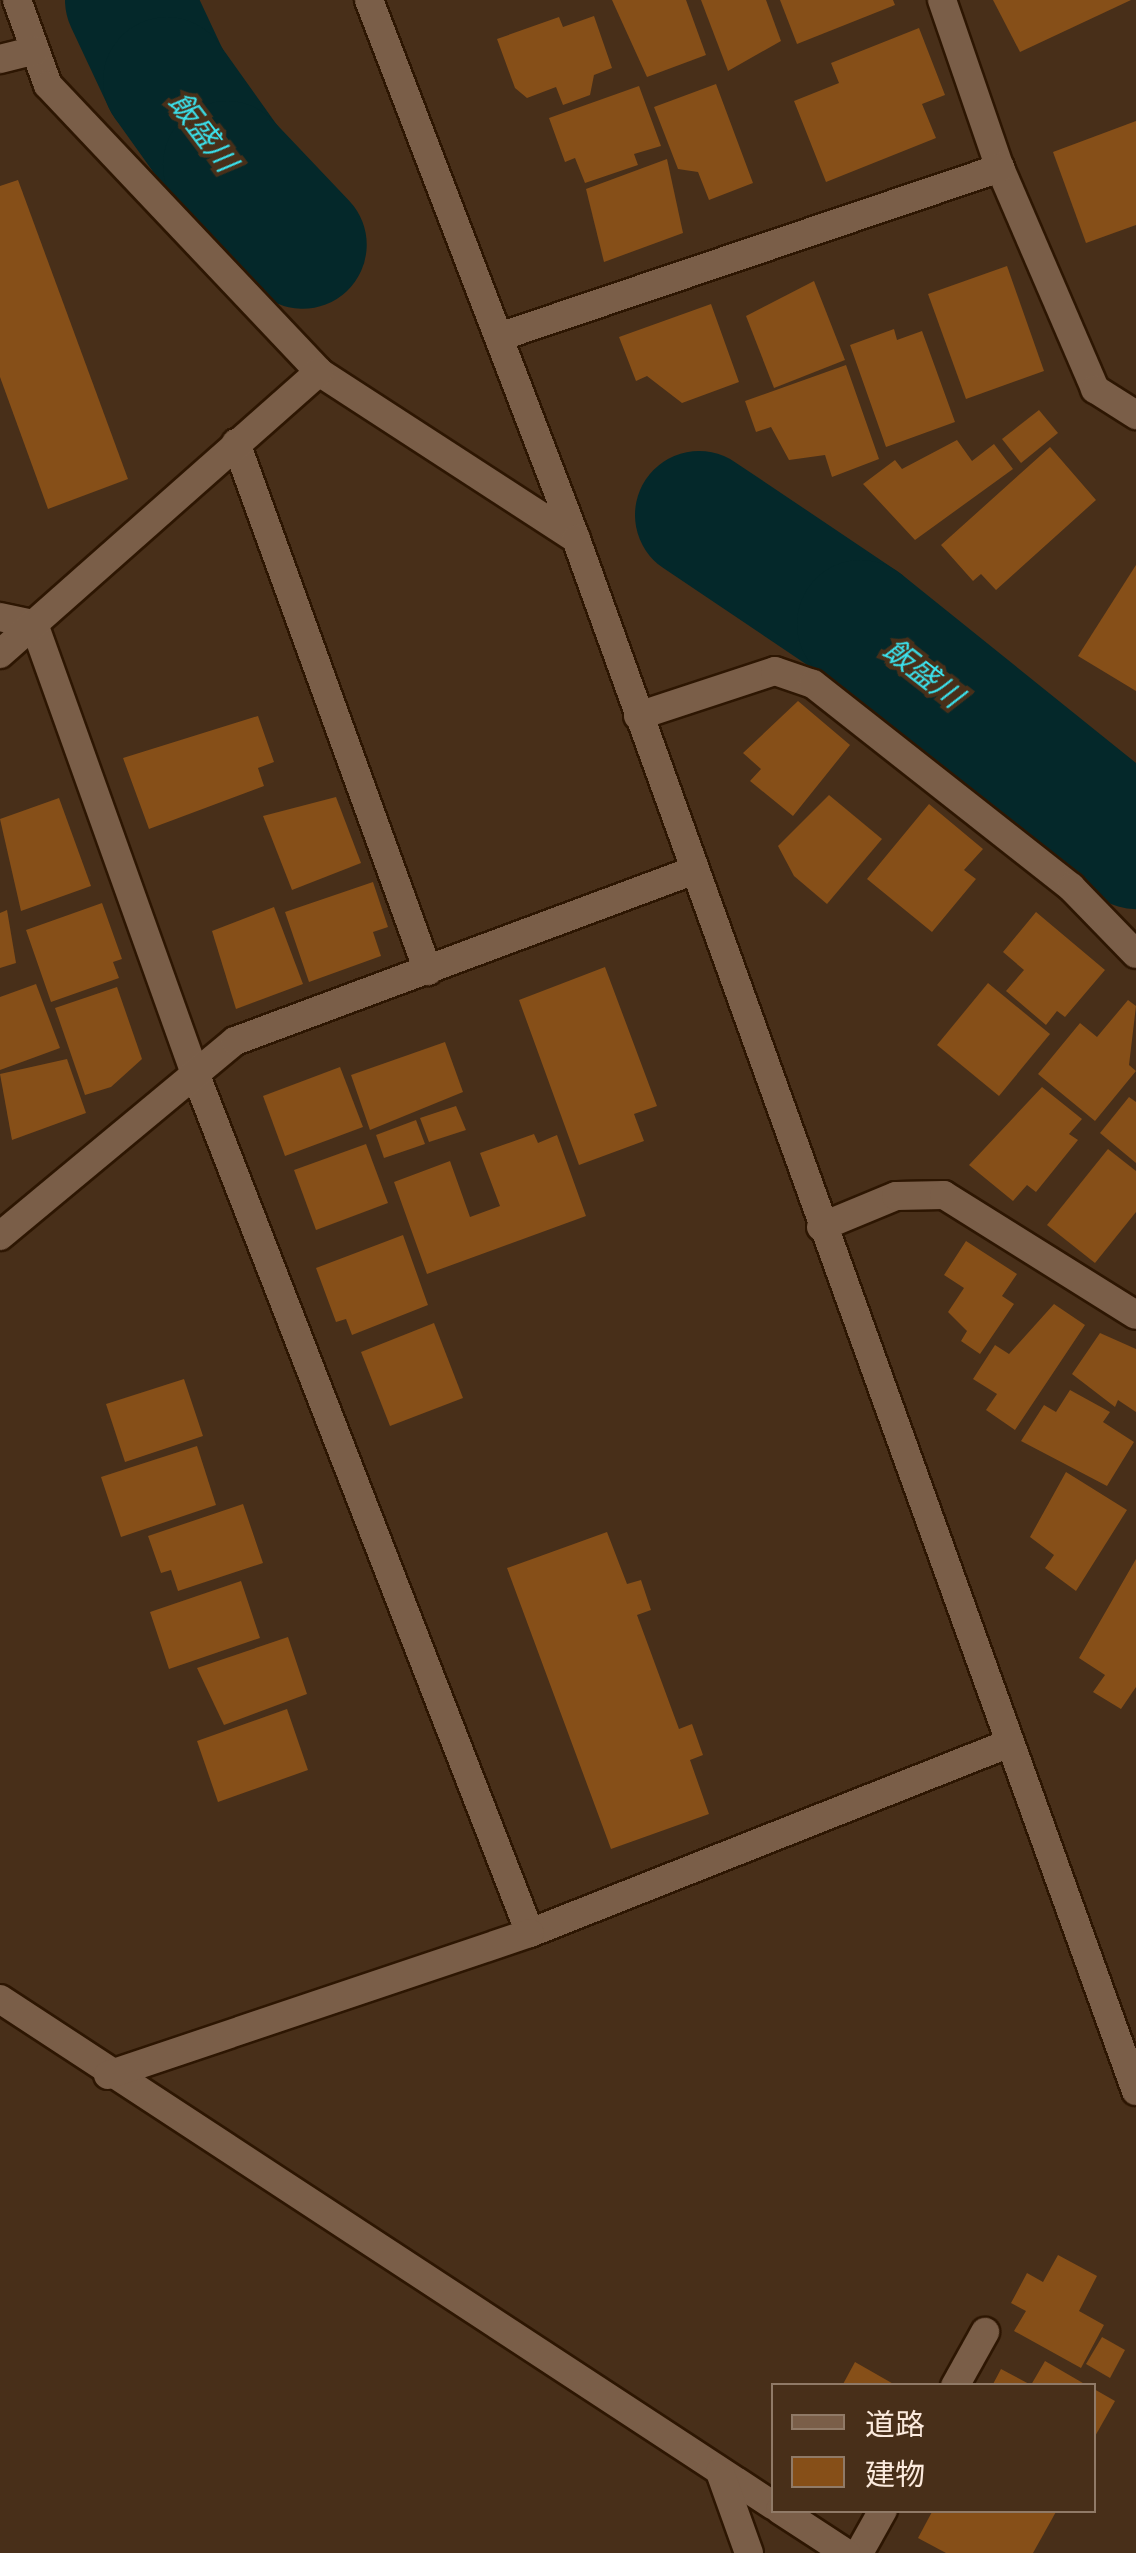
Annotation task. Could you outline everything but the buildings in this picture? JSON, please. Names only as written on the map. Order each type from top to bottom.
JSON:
[{"type":"street","points":[[17,0],[48,85],[319,372],[576,539]]},
{"type":"street","points":[[369,0],[576,539],[692,871],[1136,2091]]},
{"type":"street","points":[[942,0],[1000,168],[1095,389],[1136,414]]},
{"type":"street","points":[[0,60],[35,50]]},
{"type":"street","points":[[499,338],[1000,168]]},
{"type":"street","points":[[0,654],[319,372]]},
{"type":"street","points":[[236,443],[428,971]]},
{"type":"street","points":[[0,617],[34,624]]},
{"type":"street","points":[[34,624],[195,1073],[530,1933]]},
{"type":"street","points":[[638,716],[776,671],[812,684],[1070,887],[1136,954]]},
{"type":"street","points":[[2,1225],[234,1041],[692,871]]},
{"type":"street","points":[[822,1226],[896,1196],[944,1195],[1136,1315]]},
{"type":"street","points":[[108,2075],[530,1933],[1010,1743]]},
{"type":"street","points":[[0,2000],[108,2075],[771,2504]]},
{"type":"street","points":[[957,2383],[985,2332]]},
{"type":"street","points":[[720,2472],[749,2553]]},
{"type":"street","points":[[785,2513],[846,2553]]},
{"type":"street","points":[[859,2553],[882,2513]]},
{"type":"waterway","name":"飯盛川","points":[[129,0],[167,81],[227,165],[303,245]]},
{"type":"waterway","name":"飯盛川","points":[[699,515],[861,624],[1136,845]]}]
